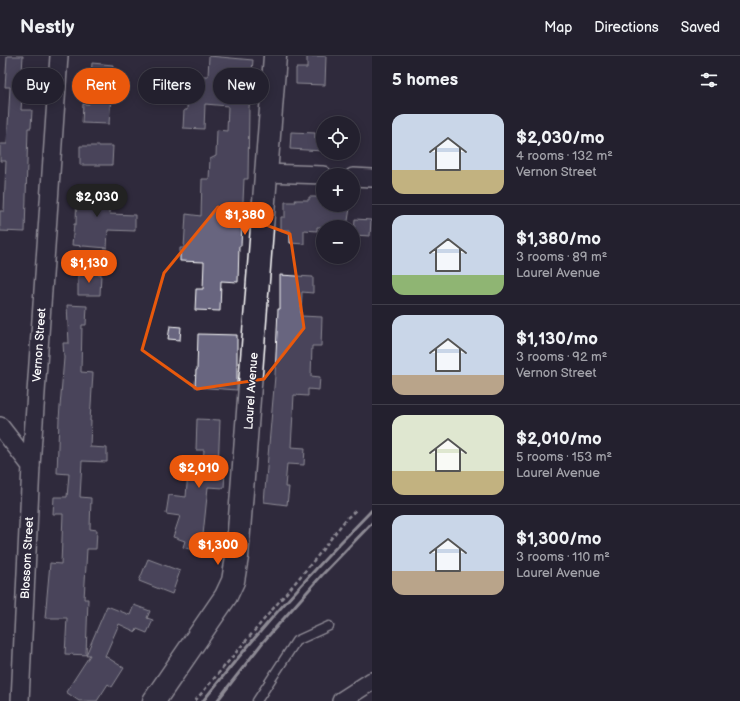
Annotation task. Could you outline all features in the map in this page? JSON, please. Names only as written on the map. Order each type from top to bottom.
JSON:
[{"type":"main road","name":"Laurel Avenue","points":[[154,701],[216,613],[233,581],[240,533],[275,56]]},
{"type":"street","name":"Vernon Street","points":[[31,466],[59,56]]},
{"type":"street","points":[[266,173],[316,175]]},
{"type":"street","points":[[360,177],[372,178]]},
{"type":"street","points":[[0,426],[31,466]]},
{"type":"street","name":"Blossom Street","points":[[20,701],[31,466]]},
{"type":"street","points":[[341,701],[372,681]]},
{"type":"lane","points":[[257,701],[296,641],[329,626]]},
{"type":"path","points":[[195,701],[316,558],[346,519],[356,510]]},
{"type":"highlighted area","points":[[218,207],[290,234],[304,328],[264,379],[197,389],[142,350],[164,273]]},
{"type":"building","points":[[7,56],[23,56],[22,68],[12,68],[12,104],[21,104],[21,110],[32,110],[31,128],[28,128],[25,232],[0,231],[0,211],[4,211],[6,161],[0,161],[0,144],[7,144],[10,87],[5,87]]},
{"type":"building","points":[[209,56],[253,60],[252,68],[213,68],[213,104],[249,104],[248,179],[244,179],[238,282],[221,281],[220,311],[195,310],[196,289],[203,289],[204,262],[180,261],[180,248],[184,248],[186,214],[201,216],[202,179],[209,179],[210,159],[216,156],[217,130],[227,131],[228,106],[205,104],[205,76],[208,76]]},
{"type":"building","points":[[307,56],[326,56],[325,85],[296,84],[296,68],[307,68]]},
{"type":"building","points":[[92,63],[113,65],[113,68],[92,68]]},
{"type":"building","points":[[83,104],[110,104],[109,124],[82,123]]},
{"type":"building","points":[[187,104],[205,104],[204,129],[183,128],[184,110],[187,110]]},
{"type":"building","points":[[291,132],[315,133],[316,151],[290,149]]},
{"type":"building","points":[[80,146],[113,146],[112,165],[80,165]]},
{"type":"building","points":[[77,186],[110,188],[109,214],[135,215],[135,231],[108,230],[107,248],[72,245],[74,224],[76,224]]},
{"type":"building","points":[[309,197],[316,197],[316,212],[349,212],[348,220],[316,220],[316,231],[304,230],[304,244],[290,243],[290,230],[281,230],[281,217],[285,217],[285,202],[309,200]]},
{"type":"building","points":[[355,219],[371,220],[370,236],[360,235],[360,220]]},
{"type":"building","points":[[78,273],[101,274],[100,295],[78,295]]},
{"type":"building","points":[[280,275],[313,277],[313,293],[302,292],[301,316],[322,317],[321,346],[312,346],[311,376],[320,377],[319,390],[308,389],[308,396],[294,395],[291,447],[305,448],[304,465],[287,464],[285,487],[289,487],[287,505],[264,502],[275,376],[278,309],[280,309]]},
{"type":"building","points":[[67,305],[87,306],[86,325],[82,325],[81,372],[93,373],[90,447],[107,448],[107,462],[82,461],[80,497],[91,498],[90,529],[97,530],[96,549],[87,549],[84,599],[88,599],[86,655],[65,654],[67,618],[45,618],[50,563],[61,564],[63,514],[53,514],[54,497],[67,497],[69,474],[57,473],[59,419],[64,358],[63,343],[69,343]]},
{"type":"building","points":[[170,326],[181,327],[180,340],[168,339]]},
{"type":"building","points":[[198,334],[237,335],[237,390],[195,387]]},
{"type":"building","points":[[197,419],[220,420],[218,469],[225,470],[224,488],[208,487],[203,535],[208,537],[202,553],[183,547],[185,541],[173,537],[180,516],[166,514],[169,495],[186,497],[188,472],[202,473],[204,450],[196,450]]},
{"type":"building","points":[[148,559],[180,571],[172,594],[139,581]]},
{"type":"building","points":[[134,605],[150,611],[147,618],[153,620],[147,633],[137,629],[136,632],[119,624],[105,656],[124,668],[112,687],[108,684],[97,701],[79,701],[66,692],[90,655],[86,655],[107,606],[130,615]]},
{"type":"railway","points":[[203,701],[243,651],[285,603],[372,510]]},
{"type":"railway","points":[[217,701],[263,642],[322,575],[372,523]]}]
